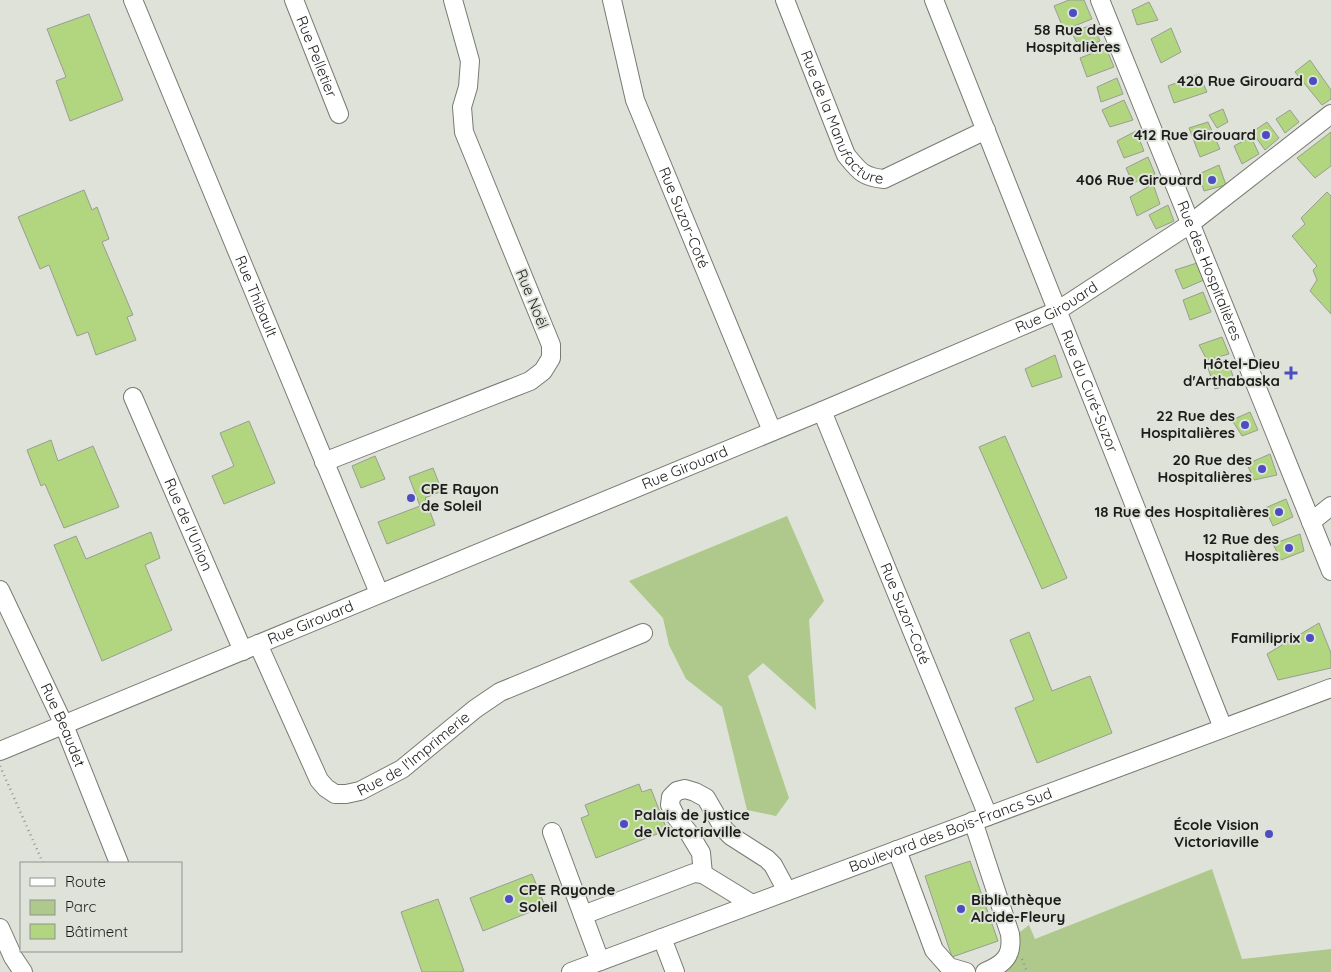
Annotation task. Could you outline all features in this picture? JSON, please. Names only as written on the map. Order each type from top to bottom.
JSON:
[{"type":"street","name":"Rue Thibault","points":[[133,0],[379,594]]},
{"type":"street","name":"Rue Pelletier","points":[[294,0],[339,114]]},
{"type":"street","name":"Rue Noël","points":[[324,462],[530,381],[543,371],[552,358],[551,345],[464,132],[462,107],[468,87],[470,61],[454,0]]},
{"type":"street","name":"Rue Suzor-Coté","points":[[612,0],[635,100],[772,430]]},
{"type":"street","name":"Rue de la Manufacture","points":[[785,0],[846,155],[860,172],[873,178],[884,179],[986,130]]},
{"type":"street","name":"Rue du Curé-Suzor","points":[[934,0],[1223,728]]},
{"type":"street","name":"Rue des Hospitalières","points":[[1100,0],[1331,571]]},
{"type":"street","name":"Rue Girouard","points":[[0,751],[772,430],[822,411],[1057,310],[1190,224],[1331,114]]},
{"type":"street","name":"Rue de l'Union","points":[[133,397],[250,648]]},
{"type":"street","name":"Rue Suzor-Coté","points":[[822,411],[981,819],[1011,943],[1008,954],[999,966],[985,972]]},
{"type":"street","points":[[1311,522],[1331,506]]},
{"type":"street","name":"Rue Beaudet","points":[[0,590],[64,725],[119,862]]},
{"type":"street","name":"Rue de l'Imprimerie","points":[[250,648],[319,780],[335,794],[346,794],[360,791],[402,769],[474,709],[500,692],[643,633]]},
{"type":"street","name":"Boulevard des Bois-Francs Sud","points":[[571,972],[1331,688]]},
{"type":"street","points":[[703,874],[701,853],[670,805],[671,797],[677,791],[685,789],[706,798],[724,829],[767,859],[773,865],[787,891]]},
{"type":"street","points":[[552,832],[600,961]]},
{"type":"street","points":[[897,850],[934,950],[949,967],[966,972]]},
{"type":"street","points":[[583,914],[694,873],[703,874],[752,904]]},
{"type":"street","points":[[0,928],[22,972]]},
{"type":"street","points":[[662,938],[675,972]]},
{"type":"path","points":[[0,766],[43,862]]},
{"type":"green space","points":[[787,516],[824,601],[809,620],[816,710],[763,663],[748,676],[789,798],[776,816],[747,810],[722,707],[686,679],[669,645],[663,618],[629,581]]},
{"type":"green space","points":[[1212,869],[1242,959],[1331,949],[1331,972],[998,972],[1010,966],[1020,932],[1029,925],[1035,939]]},
{"type":"building","name":"58 Rue des Hospitalières","points":[[1069,0],[1084,0],[1092,19],[1064,30],[1054,6]]},
{"type":"building","points":[[1149,2],[1158,20],[1137,25],[1132,10]]},
{"type":"building","points":[[89,14],[123,100],[70,121],[56,81],[66,77],[47,29]]},
{"type":"building","points":[[1093,24],[1100,41],[1080,49],[1072,33]]},
{"type":"building","points":[[1171,28],[1181,52],[1161,63],[1151,39]]},
{"type":"building","points":[[1106,48],[1114,67],[1087,77],[1080,58]]},
{"type":"building","name":"420 Rue Girouard","points":[[1310,60],[1331,90],[1331,99],[1322,105],[1295,72]]},
{"type":"building","points":[[1199,74],[1207,92],[1174,103],[1168,86]]},
{"type":"building","points":[[1117,78],[1123,94],[1101,102],[1097,87]]},
{"type":"building","points":[[1124,100],[1133,120],[1110,127],[1102,110]]},
{"type":"building","points":[[1223,109],[1228,122],[1217,128],[1209,115]]},
{"type":"building","points":[[1290,110],[1299,122],[1285,133],[1276,119]]},
{"type":"building","points":[[1208,122],[1220,149],[1200,157],[1189,128]]},
{"type":"building","name":"412 Rue Girouard","points":[[1267,122],[1279,138],[1265,150],[1252,132]]},
{"type":"building","points":[[1136,131],[1144,151],[1124,158],[1117,141]]},
{"type":"building","points":[[1331,132],[1331,166],[1315,178],[1297,158]]},
{"type":"building","points":[[1251,137],[1259,154],[1242,164],[1234,146]]},
{"type":"building","points":[[1148,157],[1155,174],[1133,183],[1126,168]]},
{"type":"building","name":"406 Rue Girouard","points":[[1219,165],[1226,185],[1204,191],[1199,174]]},
{"type":"building","points":[[1153,184],[1160,204],[1137,216],[1130,197]]},
{"type":"building","points":[[84,190],[92,210],[97,207],[109,239],[102,242],[133,315],[127,317],[136,340],[96,355],[88,332],[77,336],[49,265],[40,269],[18,217]]},
{"type":"building","points":[[1327,192],[1331,196],[1331,314],[1310,291],[1317,280],[1313,270],[1317,266],[1292,236],[1305,224],[1301,218]]},
{"type":"building","points":[[1168,205],[1174,221],[1156,229],[1149,215]]},
{"type":"building","points":[[1197,263],[1204,280],[1183,289],[1175,270]]},
{"type":"building","points":[[1203,292],[1211,312],[1190,320],[1183,300]]},
{"type":"building","points":[[1222,337],[1229,354],[1207,360],[1199,345]]},
{"type":"building","points":[[1055,355],[1062,377],[1032,387],[1025,369]]},
{"type":"building","points":[[1228,360],[1235,383],[1215,389],[1208,368]]},
{"type":"building","name":"22 Rue des Hospitalières","points":[[1250,412],[1258,430],[1242,436],[1232,420]]},
{"type":"building","points":[[249,421],[275,483],[224,504],[212,476],[234,466],[220,433]]},
{"type":"building","points":[[1005,436],[1067,578],[1042,589],[979,447]]},
{"type":"building","points":[[51,440],[58,461],[93,446],[119,507],[64,528],[45,484],[41,486],[27,450]]},
{"type":"building","name":"20 Rue des Hospitalières","points":[[1270,454],[1277,475],[1254,480],[1247,464]]},
{"type":"building","points":[[375,456],[385,479],[361,488],[352,466]]},
{"type":"building","points":[[433,468],[442,491],[425,498],[435,525],[387,544],[378,522],[420,506],[409,477]]},
{"type":"building","name":"18 Rue des Hospitalières","points":[[1286,499],[1293,517],[1273,526],[1265,508]]},
{"type":"building","points":[[151,532],[160,558],[145,565],[172,630],[102,661],[54,545],[76,536],[86,559]]},
{"type":"building","name":"12 Rue des Hospitalières","points":[[1300,534],[1304,551],[1281,560],[1273,544]]},
{"type":"building","name":"Familiprix","points":[[1319,623],[1331,653],[1331,668],[1278,680],[1267,654]]},
{"type":"building","points":[[1029,632],[1052,691],[1090,676],[1112,733],[1037,763],[1015,708],[1034,700],[1010,640]]},
{"type":"building","name":"Palais de justice de Victoriaville","points":[[639,784],[642,792],[651,789],[667,830],[596,858],[581,818],[589,815],[585,805]]},
{"type":"building","name":"Bibliothèque Alcide-Fleury","points":[[970,861],[998,941],[952,957],[925,876]]},
{"type":"building","points":[[532,874],[545,906],[483,931],[470,898]]},
{"type":"building","points":[[438,899],[464,971],[422,972],[401,912]]},
{"type":"place","name":"58 Rue des Hospitalières","points":[[1073,13]]},
{"type":"place","name":"420 Rue Girouard","points":[[1313,81]]},
{"type":"place","name":"412 Rue Girouard","points":[[1266,135]]},
{"type":"place","name":"406 Rue Girouard","points":[[1212,180]]},
{"type":"place","name":"Hôtel-Dieu d'Arthabaska","points":[[1291,373]]},
{"type":"place","name":"22 Rue des Hospitalières","points":[[1245,425]]},
{"type":"place","name":"20 Rue des Hospitalières","points":[[1262,469]]},
{"type":"place","name":"CPE Rayon de Soleil","points":[[411,498]]},
{"type":"place","name":"18 Rue des Hospitalières","points":[[1279,512]]},
{"type":"place","name":"12 Rue des Hospitalières","points":[[1289,548]]},
{"type":"place","name":"Familiprix","points":[[1310,638]]},
{"type":"place","name":"Palais de justice de Victoriaville","points":[[624,824]]},
{"type":"place","name":"École Vision Victoriaville","points":[[1269,834]]},
{"type":"place","name":"CPE Rayonde Soleil","points":[[509,899]]},
{"type":"place","name":"Bibliothèque Alcide-Fleury","points":[[961,909]]}]
